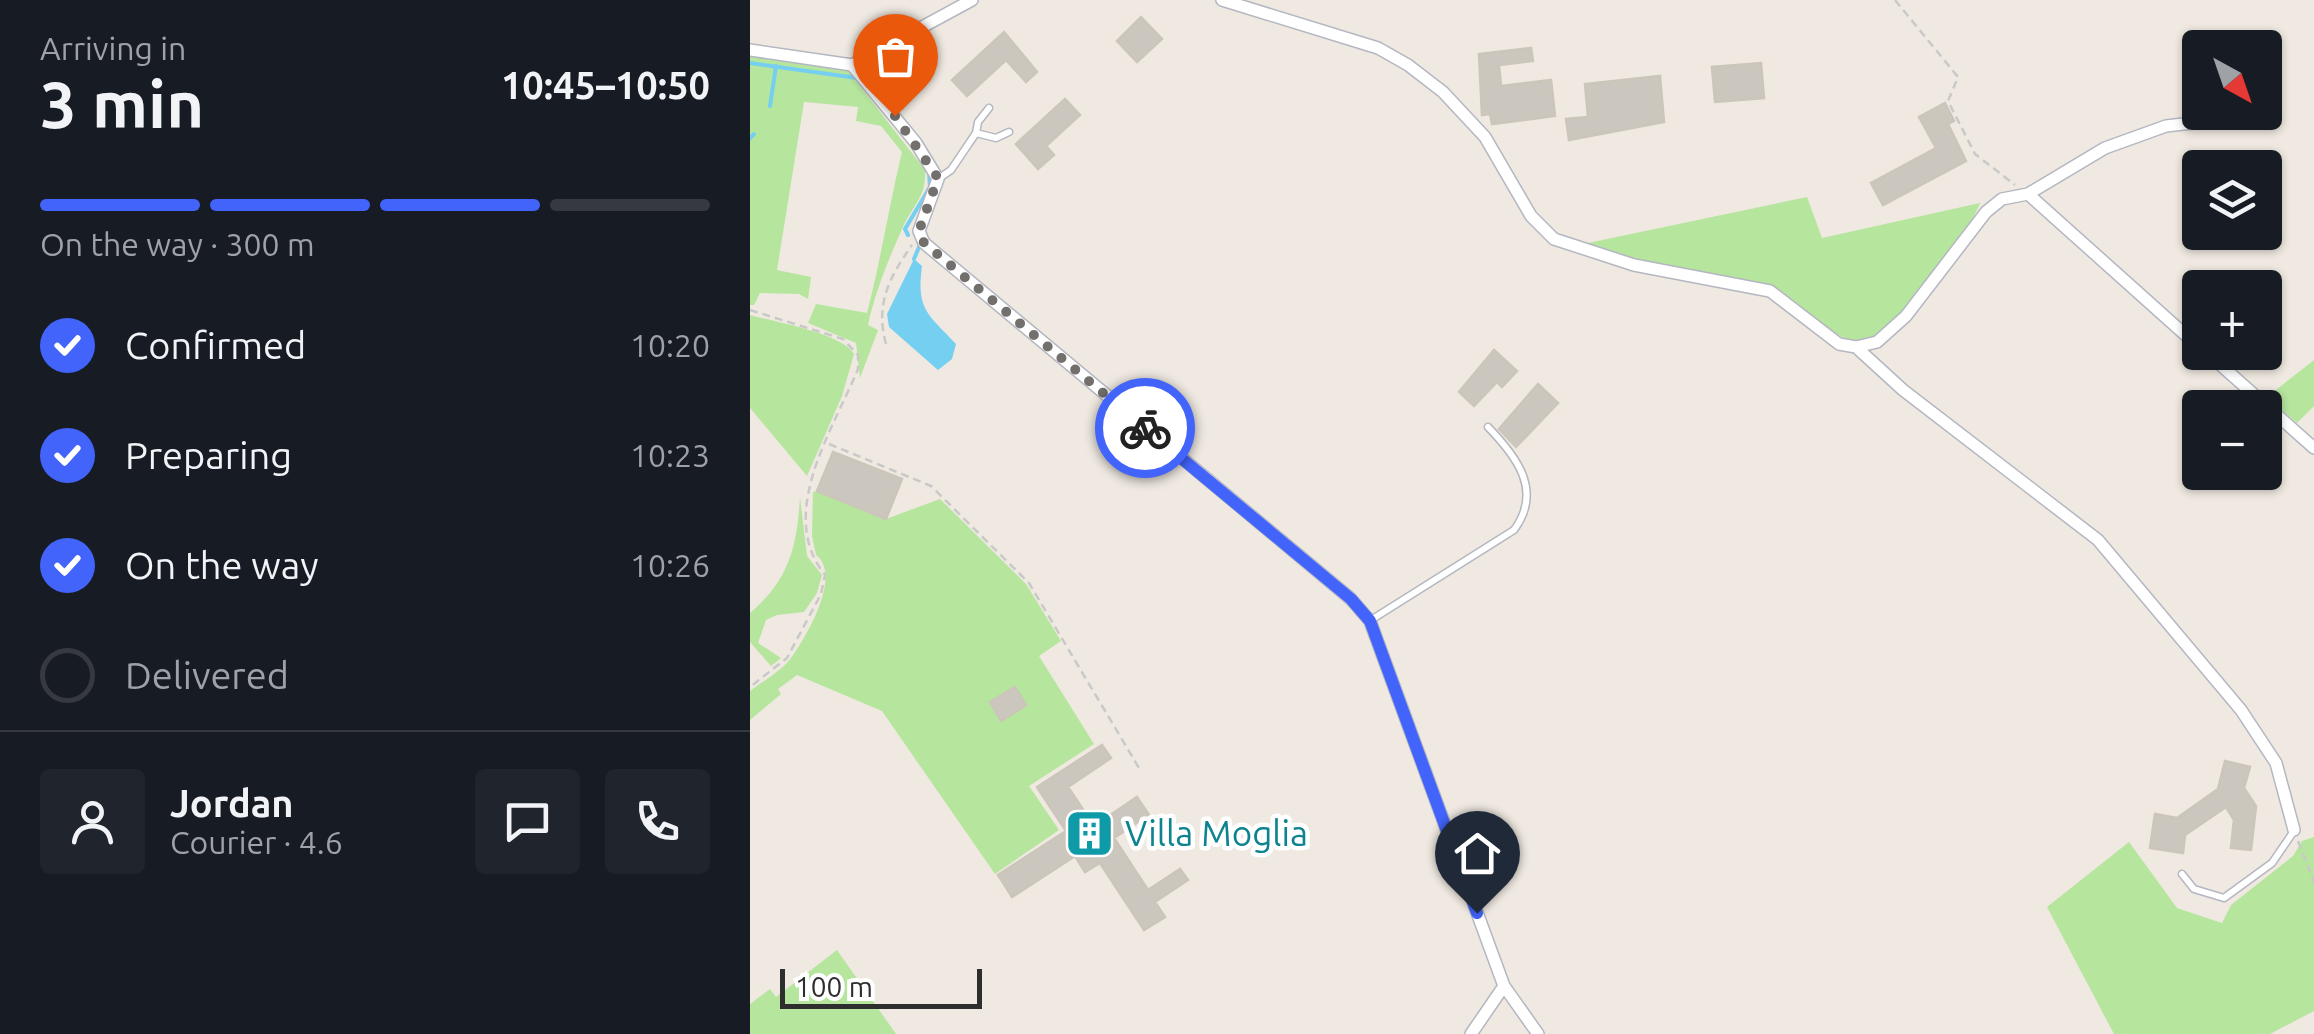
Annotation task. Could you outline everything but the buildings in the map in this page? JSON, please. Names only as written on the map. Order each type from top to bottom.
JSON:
[{"type":"street","points":[[750,50],[852,66],[972,0]]},
{"type":"street","points":[[1222,0],[1378,48],[1408,64],[1442,92],[1484,138],[1518,198],[1554,239],[1634,264],[1770,291],[1840,344],[1856,347],[1877,342],[1906,316],[1986,212],[2002,200],[2028,194],[2105,148],[2182,124]]},
{"type":"street","points":[[852,66],[916,142],[938,178],[919,231],[924,243],[1351,599],[1370,621],[1504,986],[1538,1034]]},
{"type":"street","points":[[2028,194],[2182,332]]},
{"type":"street","points":[[1856,347],[1903,390],[2098,540],[2241,710],[2276,764],[2294,830]]},
{"type":"street","points":[[2226,370],[2314,448]]},
{"type":"street","points":[[1471,1034],[1504,986]]},
{"type":"lane","points":[[938,178],[951,170],[989,108]]},
{"type":"lane","points":[[976,132],[996,138],[1009,132]]},
{"type":"lane","points":[[1370,621],[1514,530],[1525,515],[1529,498],[1520,464],[1488,427]]},
{"type":"lane","points":[[2182,874],[2194,889],[2224,898],[2272,863],[2294,830]]},
{"type":"path","points":[[1895,0],[1958,77],[1948,101],[1975,154],[2028,194]]},
{"type":"path","points":[[886,344],[880,320],[884,301],[895,269],[919,231]]},
{"type":"path","points":[[750,310],[853,345],[858,354],[858,369],[808,487],[806,542],[810,557],[825,574],[821,594],[787,658],[750,687]]},
{"type":"path","points":[[828,443],[931,486],[1029,582],[1139,768]]},
{"type":"path","points":[[2294,830],[2314,882]]},
{"type":"green space","points":[[750,55],[846,68],[925,170],[922,194],[907,219],[874,300],[868,325],[878,330],[860,378],[856,343],[808,323],[816,304],[867,313],[902,152],[881,126],[856,121],[858,107],[804,102],[777,270],[811,277],[808,299],[799,294],[760,293],[754,305],[750,305]]},
{"type":"green space","points":[[1807,197],[1822,238],[1980,203],[1947,258],[1912,303],[1878,336],[1864,343],[1844,338],[1767,285],[1662,267],[1588,249],[1588,243]]},
{"type":"green space","points":[[750,315],[822,334],[854,354],[842,396],[807,476],[750,408]]},
{"type":"green space","points":[[2314,360],[2314,406],[2297,423],[2282,410],[2282,390],[2276,390]]},
{"type":"green space","points":[[813,492],[886,519],[940,499],[1026,584],[1061,641],[1039,656],[1094,744],[1029,786],[1059,830],[995,874],[882,711],[797,675],[778,689],[781,694],[750,720],[750,691],[789,660],[820,604],[825,576],[812,536]]},
{"type":"green space","points":[[800,497],[807,556],[822,575],[817,593],[804,612],[766,620],[758,643],[781,658],[771,666],[750,642],[750,613],[782,575],[793,547]]},
{"type":"green space","points":[[2314,837],[2314,1011],[2270,1034],[2114,1034],[2047,907],[2129,842],[2177,908],[2222,923],[2231,905],[2293,856],[2302,841]]},
{"type":"green space","points":[[837,950],[896,1034],[750,1034],[750,1004],[770,989],[776,997]]},
{"type":"water","points":[[914,259],[922,266],[921,293],[926,310],[956,344],[952,359],[938,370],[889,327],[887,314]]},
{"type":"waterway","points":[[750,63],[857,78]]},
{"type":"waterway","points":[[770,106],[776,66]]},
{"type":"waterway","points":[[750,138],[754,134]]},
{"type":"waterway","points":[[908,235],[905,229],[930,187],[929,172]]},
{"type":"waterway","points":[[914,259],[919,247]]},
{"type":"way so far","points":[[895,116],[938,178],[919,231],[924,243],[1145,428]]},
{"type":"place","name":"Villa Moglia","points":[[1090,834]]},
{"type":"route","points":[[1145,428],[1351,599],[1370,621],[1477,913]]}]
